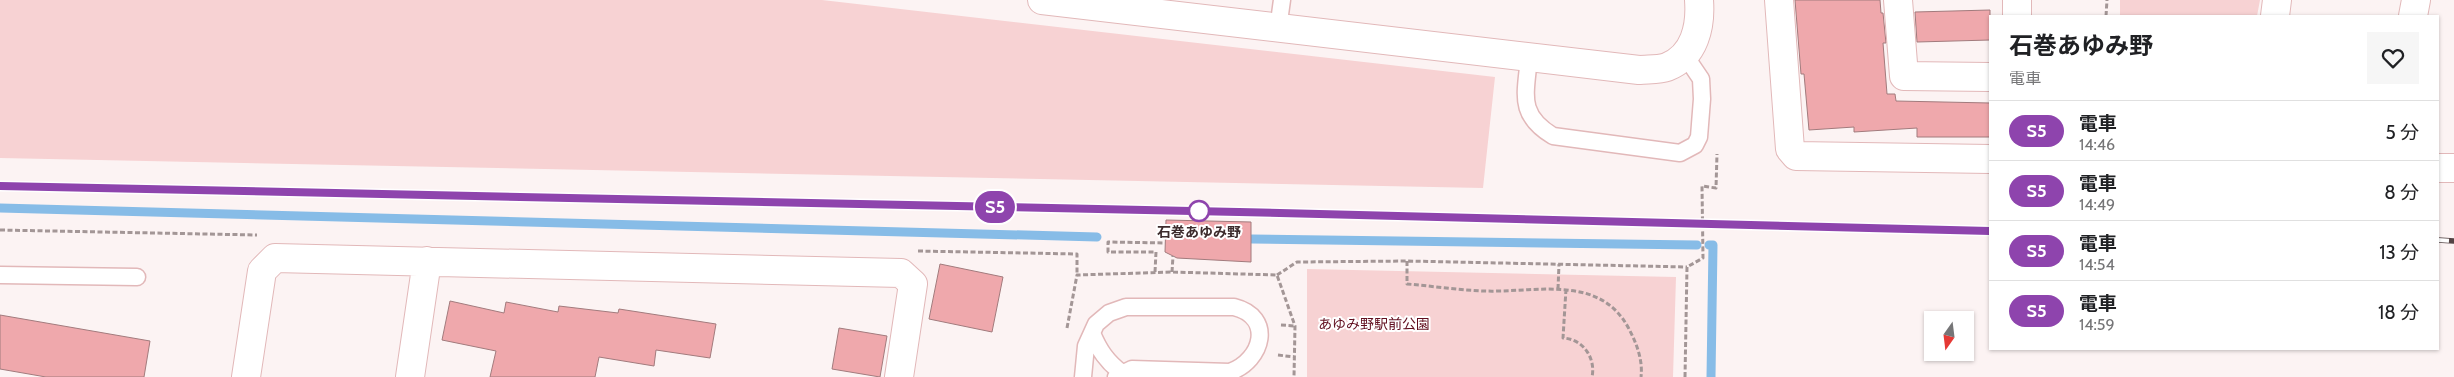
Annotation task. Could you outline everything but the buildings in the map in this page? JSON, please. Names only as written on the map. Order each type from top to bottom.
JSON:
[{"type":"street","points":[[1042,0],[1639,70],[1667,67],[1684,54],[1696,38],[1700,16],[1698,0]]},
{"type":"street","points":[[1779,0],[1790,149],[1796,156],[1989,159]]},
{"type":"street","points":[[1898,0],[1904,76],[1989,77]]},
{"type":"street","points":[[2017,0],[2017,15]]},
{"type":"street","points":[[2274,15],[2277,0]]},
{"type":"street","points":[[2414,15],[2416,0]]},
{"type":"street","points":[[2439,168],[2454,168]]},
{"type":"street","points":[[246,377],[262,270],[275,258],[901,273],[913,284],[899,377]]},
{"type":"street","points":[[410,377],[427,261]]},
{"type":"lane","points":[[1278,29],[1282,0]]},
{"type":"lane","points":[[1529,57],[1526,96],[1527,112],[1538,127],[1553,136],[1680,153],[1695,145],[1699,137],[1702,99],[1701,80],[1684,54]]},
{"type":"lane","points":[[0,275],[137,277]]},
{"type":"lane","points":[[1083,377],[1086,346],[1096,324],[1109,313],[1126,307],[1234,307],[1243,309],[1258,324],[1260,341],[1257,350],[1242,368],[1230,372],[1132,369],[1119,375],[1097,345],[1092,333]]},
{"type":"path","points":[[2106,15],[2107,0]]},
{"type":"path","points":[[1277,275],[1297,262],[1407,261],[1687,267],[1703,258],[1702,186],[1716,188],[1718,149]]},
{"type":"path","points":[[1156,272],[1156,252],[1108,252],[1108,242],[1166,243]]},
{"type":"path","points":[[1172,272],[1173,256]]},
{"type":"path","points":[[1407,261],[1407,284],[1484,291],[1566,289],[1596,297],[1611,305],[1626,323],[1639,353],[1641,377]]},
{"type":"path","points":[[1558,289],[1559,264]]},
{"type":"path","points":[[1684,377],[1687,267]]},
{"type":"path","points":[[1566,289],[1563,338],[1576,342],[1586,350],[1592,364],[1592,377]]},
{"type":"path","points":[[1281,325],[1295,326]]},
{"type":"path","points":[[1278,355],[1294,357]]},
{"type":"green space","points":[[0,0],[822,0],[1495,77],[1483,188],[0,158]]},
{"type":"green space","points":[[2120,0],[2260,0],[2257,15],[2120,15]]},
{"type":"green space","name":"あゆみ野駅前公園","points":[[1307,269],[1676,277],[1673,377],[1307,377]]},
{"type":"waterway","points":[[0,208],[1097,237]]},
{"type":"waterway","points":[[1252,239],[1697,245]]},
{"type":"waterway","points":[[1709,245],[1713,245],[1711,377]]},
{"type":"railway","points":[[0,186],[1200,211],[1989,231]]},
{"type":"railway","points":[[2439,240],[2454,241]]},
{"type":"train","name":"S5","points":[[0,186],[1239,212],[1989,231]]},
{"type":"place","name":"石巻あゆみ野","points":[[1199,211]]}]
